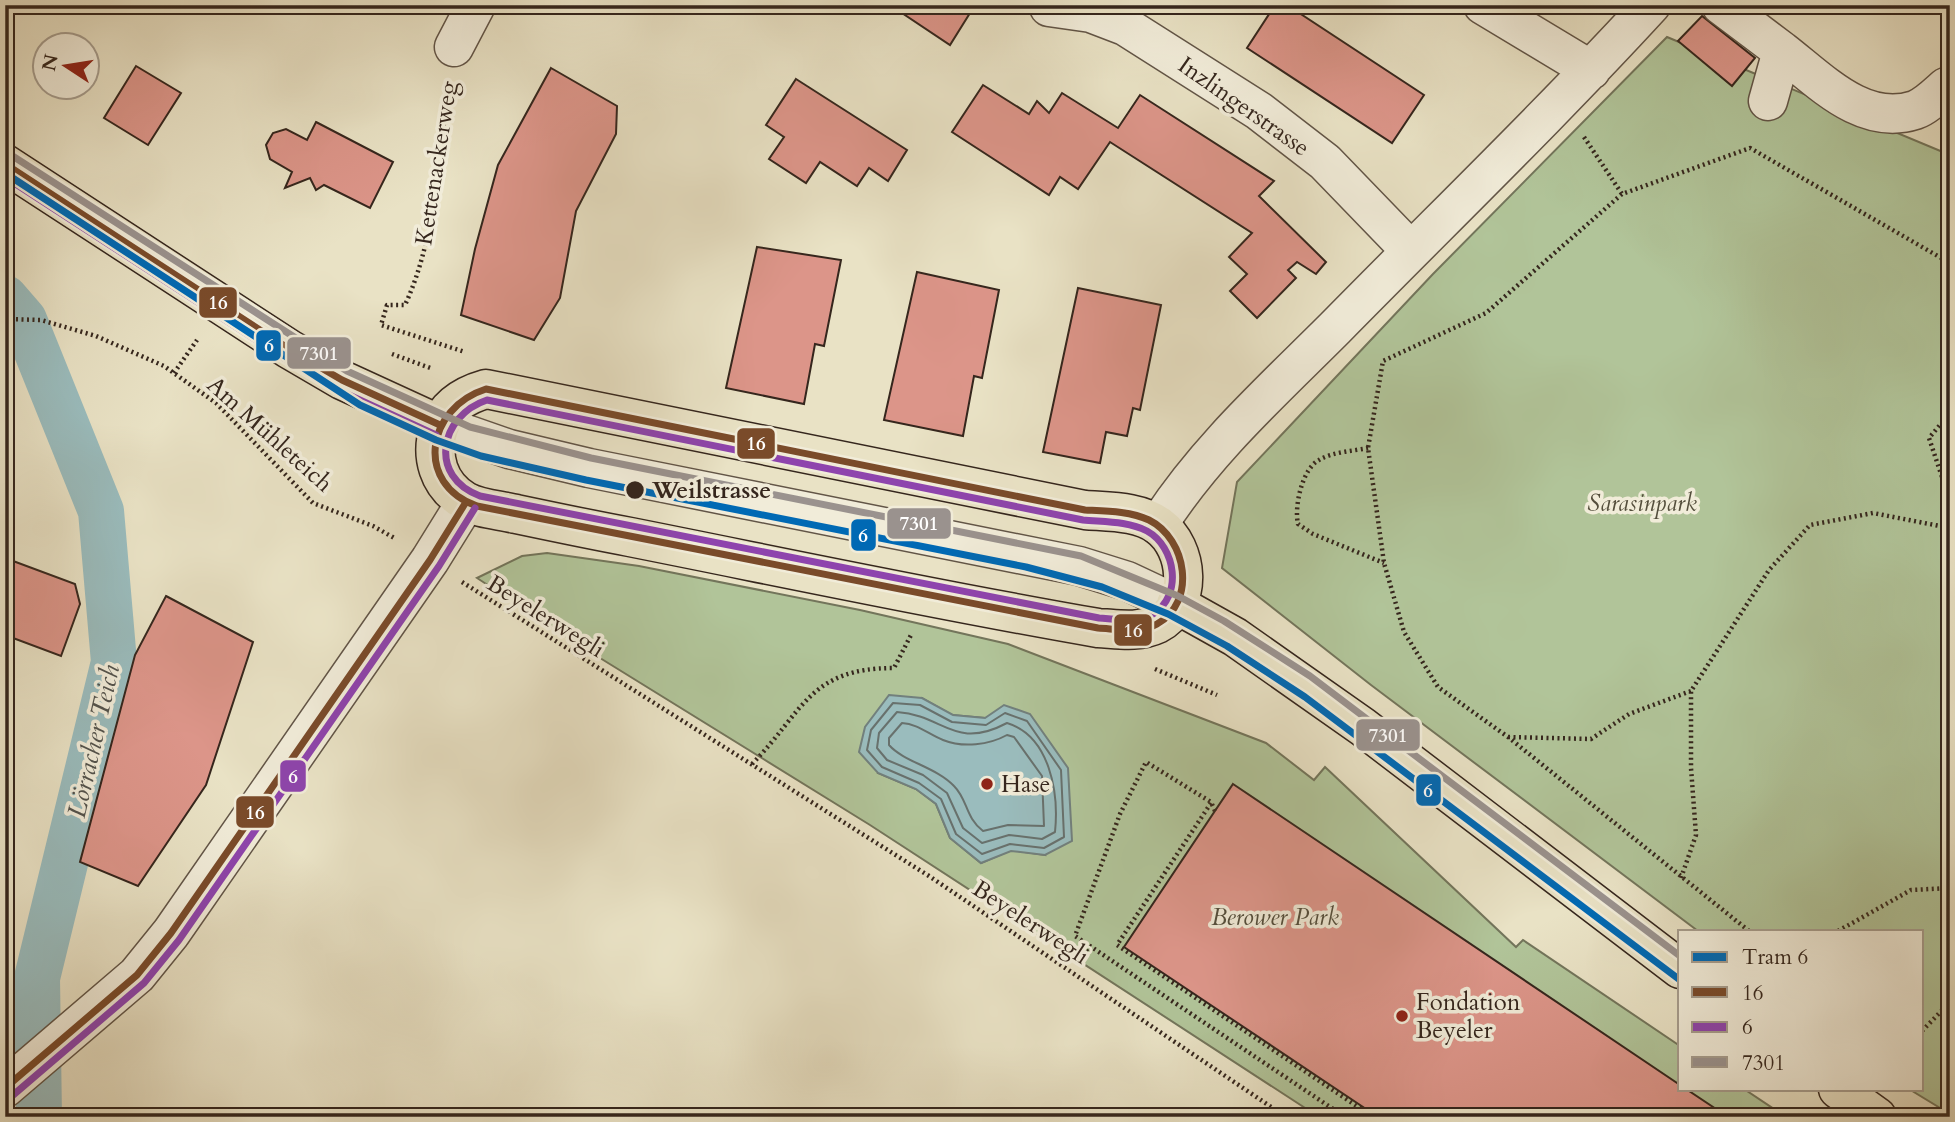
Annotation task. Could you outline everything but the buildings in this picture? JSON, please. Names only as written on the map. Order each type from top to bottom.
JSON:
[{"type":"main road","points":[[5,164],[289,349],[342,380],[440,425]]},
{"type":"main road","points":[[486,389],[1085,510],[1120,512],[1158,525],[1177,549],[1184,576],[1176,604],[1158,623],[1136,631],[1098,628],[591,530],[467,502],[451,490],[440,475],[435,457],[440,425],[455,404],[469,394],[486,389]]},
{"type":"main road","points":[[1176,604],[1235,637],[1363,727],[1678,967]]},
{"type":"main road","points":[[1839,1090],[1877,1117]]},
{"type":"street","name":"Kettenackerweg","points":[[454,47],[475,5]]},
{"type":"street","points":[[1483,5],[1591,70]]},
{"type":"street","points":[[1158,525],[1194,474],[1411,251],[1561,103],[1651,5]]},
{"type":"street","points":[[1721,5],[1847,101],[1886,116],[1918,109],[1946,88]]},
{"type":"street","name":"Inzlingerstrasse","points":[[1049,7],[1091,13],[1125,26],[1259,111],[1325,162],[1411,251]]},
{"type":"street","points":[[1768,101],[1782,51]]},
{"type":"street","points":[[440,425],[509,449],[589,468],[1079,566],[1127,581],[1176,604]]},
{"type":"street","points":[[5,1088],[137,975],[171,933],[430,560],[467,502]]},
{"type":"path","name":"Kettenackerweg","points":[[454,47],[427,234],[405,305],[387,305],[381,325],[470,354]]},
{"type":"path","points":[[1561,103],[1622,194]]},
{"type":"path","points":[[1748,930],[1508,737],[1438,687],[1404,632],[1384,563],[1368,448],[1383,361],[1486,313],[1622,194],[1750,148],[1950,262]]},
{"type":"path","name":"Am Mühleteich","points":[[5,319],[40,320],[96,336],[164,366],[216,403],[313,503],[373,526],[430,560]]},
{"type":"path","points":[[1950,413],[1929,438],[1950,502]]},
{"type":"path","points":[[1368,448],[1319,460],[1308,472],[1294,512],[1298,524],[1313,534],[1384,563]]},
{"type":"path","points":[[1681,878],[1696,835],[1691,768],[1691,691],[1769,570],[1810,526],[1873,513],[1950,528]]},
{"type":"path","name":"Beyelerwegli","points":[[430,560],[470,590],[752,764],[1061,962],[1286,1117]]},
{"type":"path","points":[[752,764],[775,740],[804,700],[823,685],[864,668],[894,668],[915,626]]},
{"type":"path","points":[[1508,737],[1591,739],[1629,713],[1691,691]]},
{"type":"path","points":[[1215,811],[1211,802],[1146,762],[1120,814],[1075,936],[1345,1117]]},
{"type":"path","points":[[1211,802],[1117,945],[1373,1117]]},
{"type":"path","points":[[1840,930],[1911,890],[1950,888]]},
{"type":"path","points":[[1924,1029],[1950,1002]]},
{"type":"green space","name":"Sarasinpark","points":[[1667,37],[1950,155],[1950,1114],[1911,1090],[1924,1090],[1924,930],[1697,930],[1371,685],[1222,568],[1237,482],[1433,274]]},
{"type":"green space","name":"Berower Park","points":[[547,553],[639,566],[860,610],[1008,644],[1266,743],[1314,780],[1325,767],[1516,947],[1523,940],[1678,1045],[1678,1090],[1746,1090],[1786,1117],[1319,1117],[870,825],[579,645],[477,578],[522,556]],"holes":[[[922,698],[952,715],[985,718],[1045,855],[1011,850],[981,863],[950,838],[936,804],[916,789],[878,773]]]},
{"type":"water","points":[[889,695],[922,698],[953,715],[985,718],[1004,705],[1030,714],[1068,768],[1072,841],[1045,855],[1011,851],[981,863],[950,838],[936,804],[916,789],[878,773],[859,752],[865,727]]},
{"type":"waterway","name":"Lörracher Teich","points":[[5,298],[24,320],[101,511],[114,662],[37,978],[39,1117]]},
{"type":"tram line","name":"6","points":[[5,173],[360,405],[436,440],[481,456],[586,480],[1026,567],[1102,587],[1168,614],[1227,646],[1305,697],[1678,978]]},
{"type":"transit line","name":"7301","points":[[11,155],[347,371],[470,427],[591,458],[1081,556],[1178,596],[1224,621],[1310,676],[1678,954]]},
{"type":"transit line","name":"16","points":[[5,164],[289,349],[342,380],[440,425]]},
{"type":"transit line","name":"6","points":[[5,177],[284,358],[338,390],[436,435]]},
{"type":"transit line","name":"16","points":[[486,389],[1085,510],[1142,517],[1162,529],[1179,555],[1182,586],[1178,601],[1170,614],[1150,627],[1128,630],[1098,628],[477,506],[457,495],[443,481],[436,464],[435,446],[440,429],[450,412],[466,399],[486,389]]},
{"type":"transit line","name":"6","points":[[487,400],[1083,520],[1132,525],[1157,538],[1164,548],[1172,572],[1169,596],[1163,606],[1141,619],[1099,618],[480,496],[463,487],[452,475],[446,447],[450,432],[458,419],[487,400]]},
{"type":"transit line","name":"16","points":[[5,1088],[137,975],[171,933],[430,560],[466,502]]},
{"type":"transit line","name":"6","points":[[12,1096],[144,983],[179,940],[439,566],[475,508]]},
{"type":"place","name":"Weilstrasse","points":[[635,490]]},
{"type":"place","name":"Hase","points":[[987,784]]},
{"type":"place","name":"Fondation Beyeler","points":[[1402,1016]]}]
